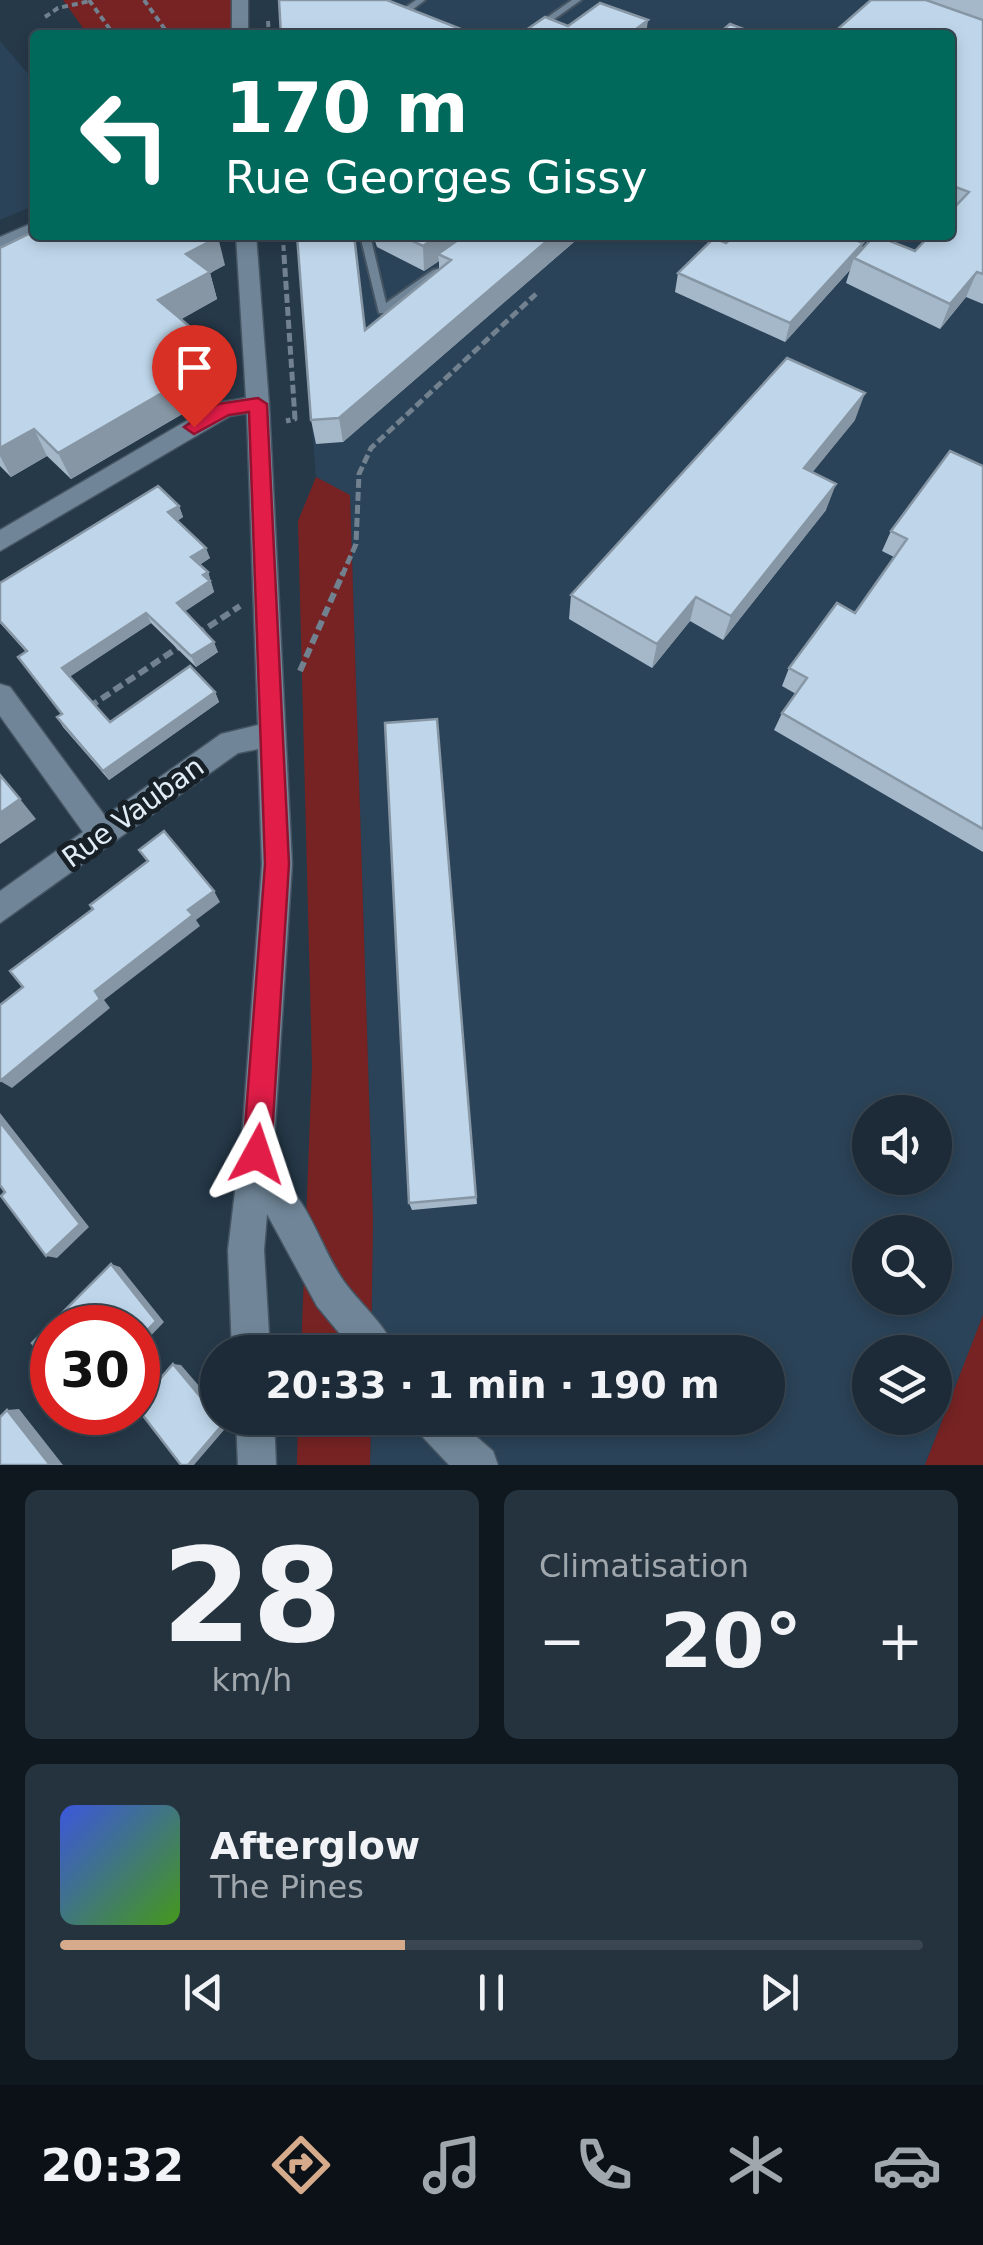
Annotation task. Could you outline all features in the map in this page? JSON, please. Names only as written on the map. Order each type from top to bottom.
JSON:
[{"type":"street","points":[[240,0],[240,30]]},
{"type":"street","points":[[0,245],[30,230]]},
{"type":"street","points":[[246,240],[258,414],[277,864],[246,1277],[250,1335]]},
{"type":"street","points":[[0,542],[224,409],[258,414]]},
{"type":"street","points":[[0,695],[100,833]]},
{"type":"street","name":"Rue Vauban","points":[[0,908],[231,742],[273,725]]},
{"type":"street","points":[[254,1182],[276,1195],[330,1293],[364,1335]]},
{"type":"street","points":[[256,1435],[258,1465]]},
{"type":"street","points":[[444,1435],[479,1465]]},
{"type":"lane","points":[[398,22],[395,16],[420,0]]},
{"type":"lane","points":[[562,0],[575,2]]},
{"type":"lane","points":[[533,30],[575,2]]},
{"type":"lane","points":[[366,240],[383,311],[444,268]]},
{"type":"path","points":[[144,0],[165,30]]},
{"type":"path","points":[[46,17],[58,8],[90,1],[110,30]]},
{"type":"path","points":[[258,414],[294,420],[283,240]]},
{"type":"path","points":[[273,725],[311,653],[356,544],[358,474],[372,448],[536,294]]},
{"type":"path","points":[[82,712],[266,588]]},
{"type":"shaded area","points":[[63,0],[232,0],[231,30],[84,30]]},
{"type":"shaded area","points":[[278,0],[983,0],[983,1315],[952,1395],[952,1335],[852,1335],[852,1435],[937,1435],[925,1465],[370,1465],[371,1435],[785,1435],[785,1335],[371,1335],[373,1222],[350,496],[316,477],[297,240],[955,240],[955,30],[281,30]]},
{"type":"shaded area","points":[[0,41],[30,76],[30,207],[0,220]]},
{"type":"shaded area","points":[[316,477],[350,495],[373,1222],[371,1335],[302,1335],[312,1066],[298,521]]},
{"type":"shaded area","points":[[983,1315],[983,1465],[925,1465],[937,1435],[952,1435],[952,1395]]},
{"type":"shaded area","points":[[298,1435],[371,1435],[370,1465],[297,1465]]},
{"type":"building","points":[[279,0],[387,0],[463,30],[281,30]]},
{"type":"building","points":[[871,0],[926,0],[983,20],[983,274],[977,272],[950,304],[854,258],[870,240],[888,240],[915,251],[925,240],[955,240],[955,207],[969,192],[955,187],[955,30],[837,30]]},
{"type":"building","points":[[600,3],[648,20],[635,30],[526,30],[545,17],[568,26]]},
{"type":"building","points":[[730,24],[746,30],[723,30]]},
{"type":"building","points":[[30,233],[30,240],[212,240],[186,254],[210,272],[158,300],[201,336],[175,350],[200,371],[58,453],[34,429],[0,448],[0,248]]},
{"type":"building","points":[[297,240],[355,240],[365,330],[451,260],[438,254],[458,240],[548,240],[339,418],[311,420]]},
{"type":"building","points":[[410,240],[432,240],[423,246]]},
{"type":"building","points":[[712,240],[863,243],[790,323],[678,273]]},
{"type":"building","points":[[787,358],[865,393],[804,468],[836,484],[731,616],[696,597],[657,644],[571,595]]},
{"type":"building","points":[[950,451],[983,466],[983,829],[782,713],[807,678],[789,668],[837,603],[855,613],[907,539],[891,531]]},
{"type":"building","points":[[158,486],[179,506],[168,512],[206,548],[191,557],[208,572],[203,575],[210,581],[177,603],[214,642],[191,656],[146,613],[62,668],[110,722],[190,666],[215,692],[103,771],[57,717],[62,714],[18,657],[27,651],[0,621],[0,583]]},
{"type":"building","points":[[437,719],[476,1197],[409,1203],[385,723]]},
{"type":"building","points":[[0,775],[20,799],[0,813]]},
{"type":"building","points":[[164,831],[214,891],[188,910],[193,915],[95,991],[100,999],[0,1081],[0,1005],[23,987],[10,971],[93,909],[90,905],[148,861],[139,850]]},
{"type":"building","points":[[0,1122],[80,1224],[46,1256],[1,1196],[5,1192],[0,1185]]},
{"type":"building","points":[[111,1264],[143,1305],[70,1305]]},
{"type":"building","points":[[173,1364],[200,1396],[200,1435],[214,1435],[188,1465],[181,1465],[158,1435],[160,1379]]},
{"type":"building","points":[[7,1410],[50,1465],[0,1465],[0,1417]]},
{"type":"route","points":[[194,427],[224,409],[258,404],[277,864],[257,1154]]}]
